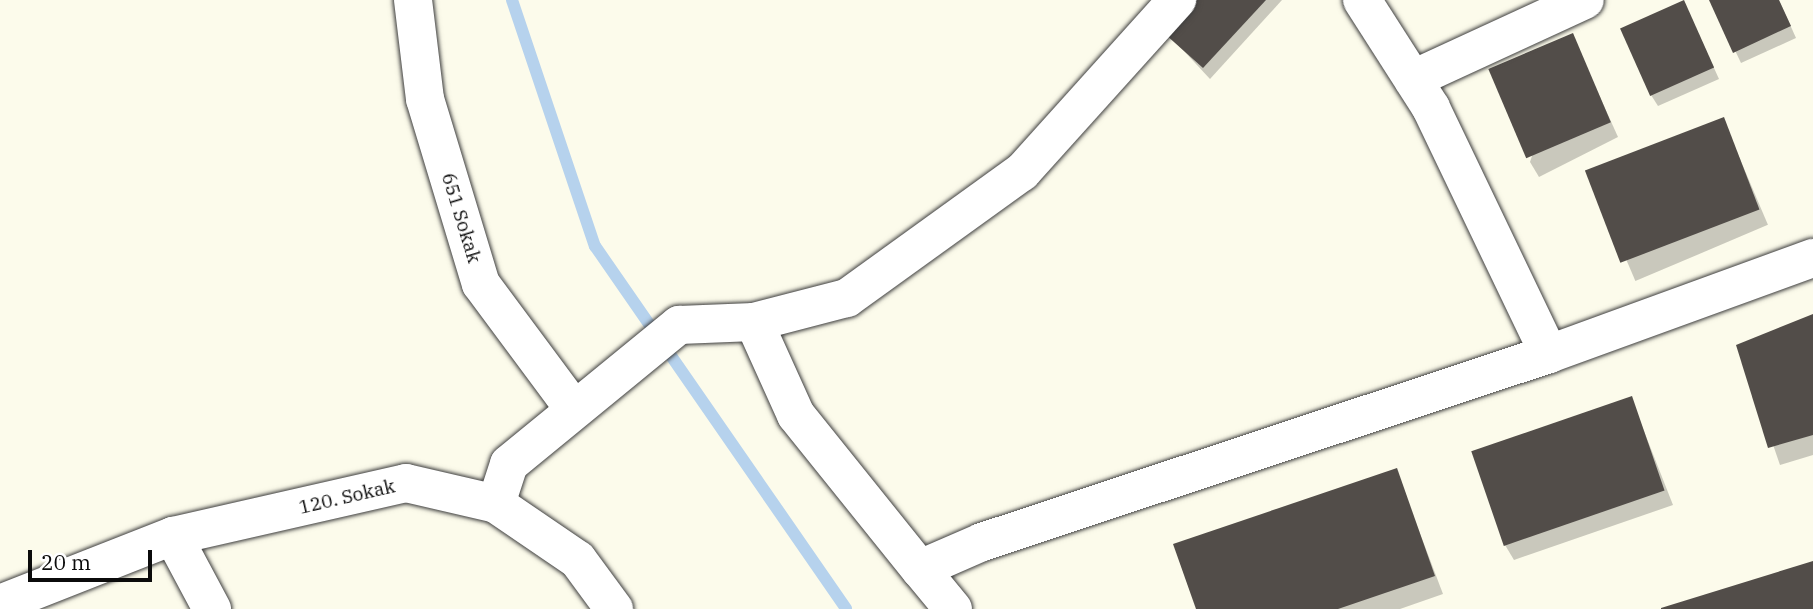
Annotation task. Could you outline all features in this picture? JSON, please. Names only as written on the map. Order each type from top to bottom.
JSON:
[{"type":"street","name":"651 Sokak","points":[[413,0],[425,99],[481,284],[574,409]]},
{"type":"street","points":[[614,609],[578,560],[496,504],[509,464],[678,325],[754,321],[846,298],[1022,173],[1177,0]]},
{"type":"street","points":[[1363,0],[1413,79],[1549,355]]},
{"type":"street","points":[[1413,79],[1585,0]]},
{"type":"street","points":[[920,569],[982,542],[1549,355],[1813,258]]},
{"type":"street","points":[[754,321],[796,415],[953,609]]},
{"type":"street","name":"120. Sokak","points":[[0,604],[173,536],[406,483],[496,504]]},
{"type":"street","points":[[173,536],[212,609]]},
{"type":"building","points":[[1197,0],[1266,0],[1203,68],[1165,34]]},
{"type":"building","points":[[1684,0],[1714,68],[1650,96],[1620,28]]},
{"type":"building","points":[[1709,0],[1779,0],[1791,26],[1733,53]]},
{"type":"building","points":[[1573,33],[1611,122],[1526,158],[1488,69]]},
{"type":"building","points":[[1724,117],[1759,209],[1620,263],[1585,170]]},
{"type":"building","points":[[1813,314],[1813,435],[1768,448],[1736,345]]},
{"type":"building","points":[[1632,396],[1665,491],[1504,546],[1471,451]]},
{"type":"building","points":[[1397,468],[1435,576],[1338,609],[1196,609],[1173,544]]},
{"type":"building","points":[[1813,561],[1813,609],[1661,609],[1661,608]]},
{"type":"waterway","points":[[512,0],[595,246],[846,609]]}]
